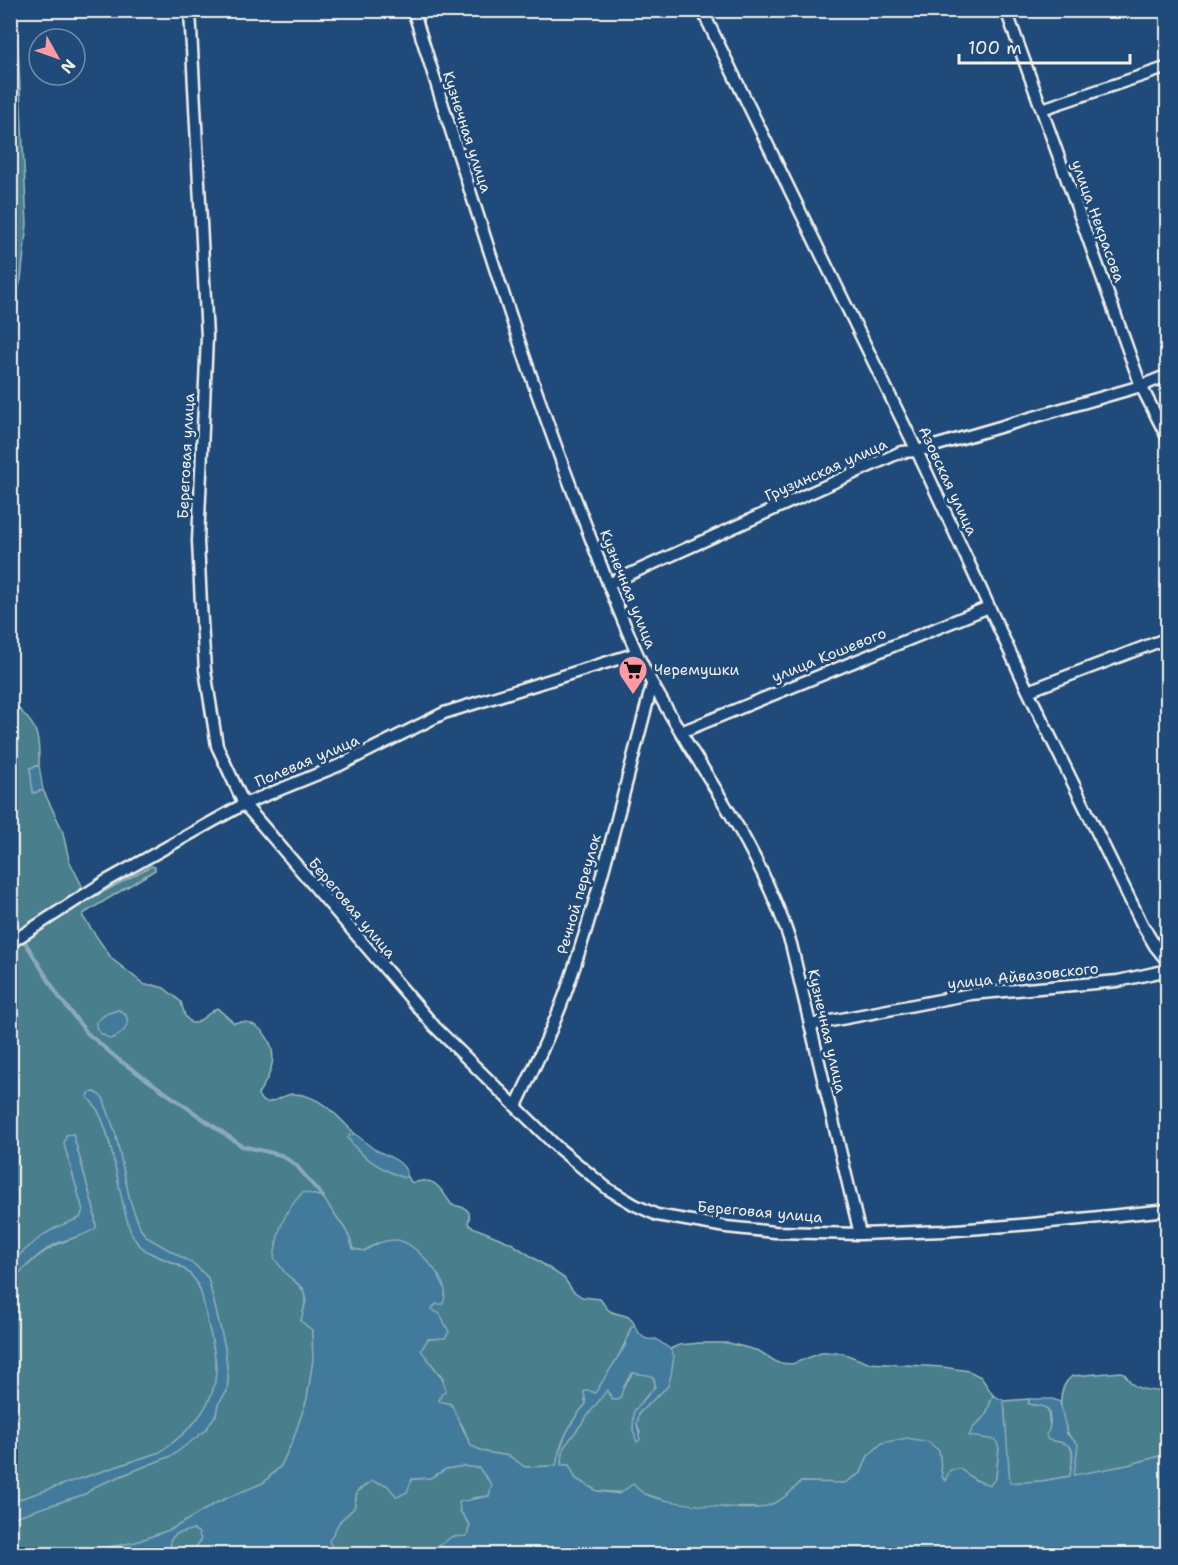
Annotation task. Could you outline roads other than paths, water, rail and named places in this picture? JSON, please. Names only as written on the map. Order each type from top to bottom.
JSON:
[{"type":"street","name":"Береговая улица","points":[[190,10],[207,337],[198,531],[205,670],[219,755],[244,804],[435,1027],[557,1147],[608,1189],[657,1215],[726,1227],[775,1232],[860,1234],[944,1231],[1167,1210]]},
{"type":"street","name":"Кузнечная улица","points":[[413,10],[553,442],[608,584],[652,685],[743,833],[774,895],[791,944],[860,1234]]},
{"type":"street","name":"Азовская улица","points":[[702,10],[917,451],[1028,691],[1142,924],[1167,962]]},
{"type":"street","name":"улица Некрасова","points":[[1006,10],[1142,387],[1167,439]]},
{"type":"street","points":[[1042,109],[1167,67]]},
{"type":"street","name":"Грузинская улица","points":[[608,584],[901,452],[917,451],[1142,387],[1167,375]]},
{"type":"street","name":"улица Кошевого","points":[[681,732],[989,607]]},
{"type":"street","points":[[1028,691],[1167,638]]},
{"type":"street","name":"Полевая улица","points":[[10,943],[106,881],[244,804],[340,765],[444,713],[637,653]]},
{"type":"street","name":"Речной переулок","points":[[516,1106],[543,1049],[567,989],[596,893],[652,685]]},
{"type":"street","name":"улица Айвазовского","points":[[810,1025],[971,994],[1118,981],[1167,970]]},
{"type":"water","points":[[39,765],[43,790],[33,793],[30,768]]},
{"type":"water","points":[[118,1010],[126,1017],[126,1026],[120,1034],[110,1039],[100,1033],[96,1022],[106,1014]]},
{"type":"water","points":[[95,1092],[103,1098],[115,1132],[130,1201],[141,1230],[148,1238],[195,1265],[208,1278],[225,1348],[227,1391],[206,1430],[173,1455],[96,1486],[85,1494],[11,1518],[11,1502],[160,1452],[181,1436],[199,1417],[212,1394],[215,1381],[214,1352],[199,1286],[184,1269],[143,1248],[131,1232],[104,1123],[88,1098],[89,1093]]},
{"type":"water","points":[[73,1134],[94,1210],[96,1228],[46,1250],[11,1281],[11,1262],[43,1235],[80,1218],[83,1210],[64,1144],[66,1135]]},
{"type":"water","points":[[355,1134],[374,1149],[399,1162],[407,1175],[404,1178],[396,1175],[366,1157],[348,1138]]},
{"type":"water","points":[[303,1192],[323,1197],[344,1228],[353,1249],[364,1251],[386,1241],[401,1241],[417,1251],[432,1266],[445,1290],[445,1297],[443,1304],[436,1304],[431,1309],[440,1314],[449,1332],[445,1338],[428,1339],[421,1350],[442,1378],[446,1390],[439,1401],[451,1404],[471,1446],[485,1452],[509,1456],[525,1467],[556,1466],[566,1433],[586,1404],[584,1392],[588,1390],[595,1393],[625,1346],[631,1327],[635,1327],[643,1337],[656,1339],[670,1349],[674,1356],[671,1375],[668,1386],[639,1413],[637,1424],[640,1440],[637,1442],[633,1430],[634,1411],[655,1387],[655,1383],[651,1376],[633,1373],[626,1382],[619,1400],[613,1400],[607,1390],[564,1447],[561,1465],[569,1465],[576,1479],[597,1491],[619,1494],[633,1484],[643,1493],[666,1500],[722,1507],[763,1507],[780,1500],[801,1482],[845,1483],[861,1473],[868,1456],[882,1443],[907,1438],[929,1442],[939,1451],[942,1477],[945,1481],[950,1470],[960,1469],[975,1480],[990,1485],[996,1478],[999,1448],[996,1440],[969,1436],[973,1428],[986,1415],[993,1395],[1004,1401],[1010,1483],[1070,1476],[1072,1449],[1065,1443],[1048,1440],[1046,1435],[1050,1416],[1048,1409],[1029,1404],[1029,1399],[1053,1399],[1060,1402],[1067,1434],[1078,1444],[1074,1475],[1128,1465],[1167,1454],[1167,1554],[429,1554],[451,1537],[467,1536],[470,1525],[460,1511],[459,1502],[489,1496],[492,1485],[479,1468],[463,1466],[446,1469],[430,1478],[412,1479],[407,1492],[397,1497],[387,1485],[372,1481],[357,1491],[354,1508],[340,1521],[329,1541],[336,1554],[189,1554],[194,1551],[201,1539],[198,1532],[193,1529],[176,1534],[170,1540],[171,1549],[176,1554],[74,1554],[136,1542],[172,1529],[218,1502],[263,1483],[281,1466],[307,1399],[313,1360],[312,1330],[301,1321],[306,1301],[303,1288],[286,1274],[274,1258],[282,1222]]},
{"type":"waterway","points":[[10,127],[16,229],[10,277]]},
{"type":"waterway","points":[[10,910],[17,925]]},
{"type":"waterway","points":[[25,942],[59,997],[87,1033],[119,1060],[242,1146],[281,1155],[296,1165],[323,1197]]},
{"type":"place","name":"Черемушки","points":[[633,696]]}]
